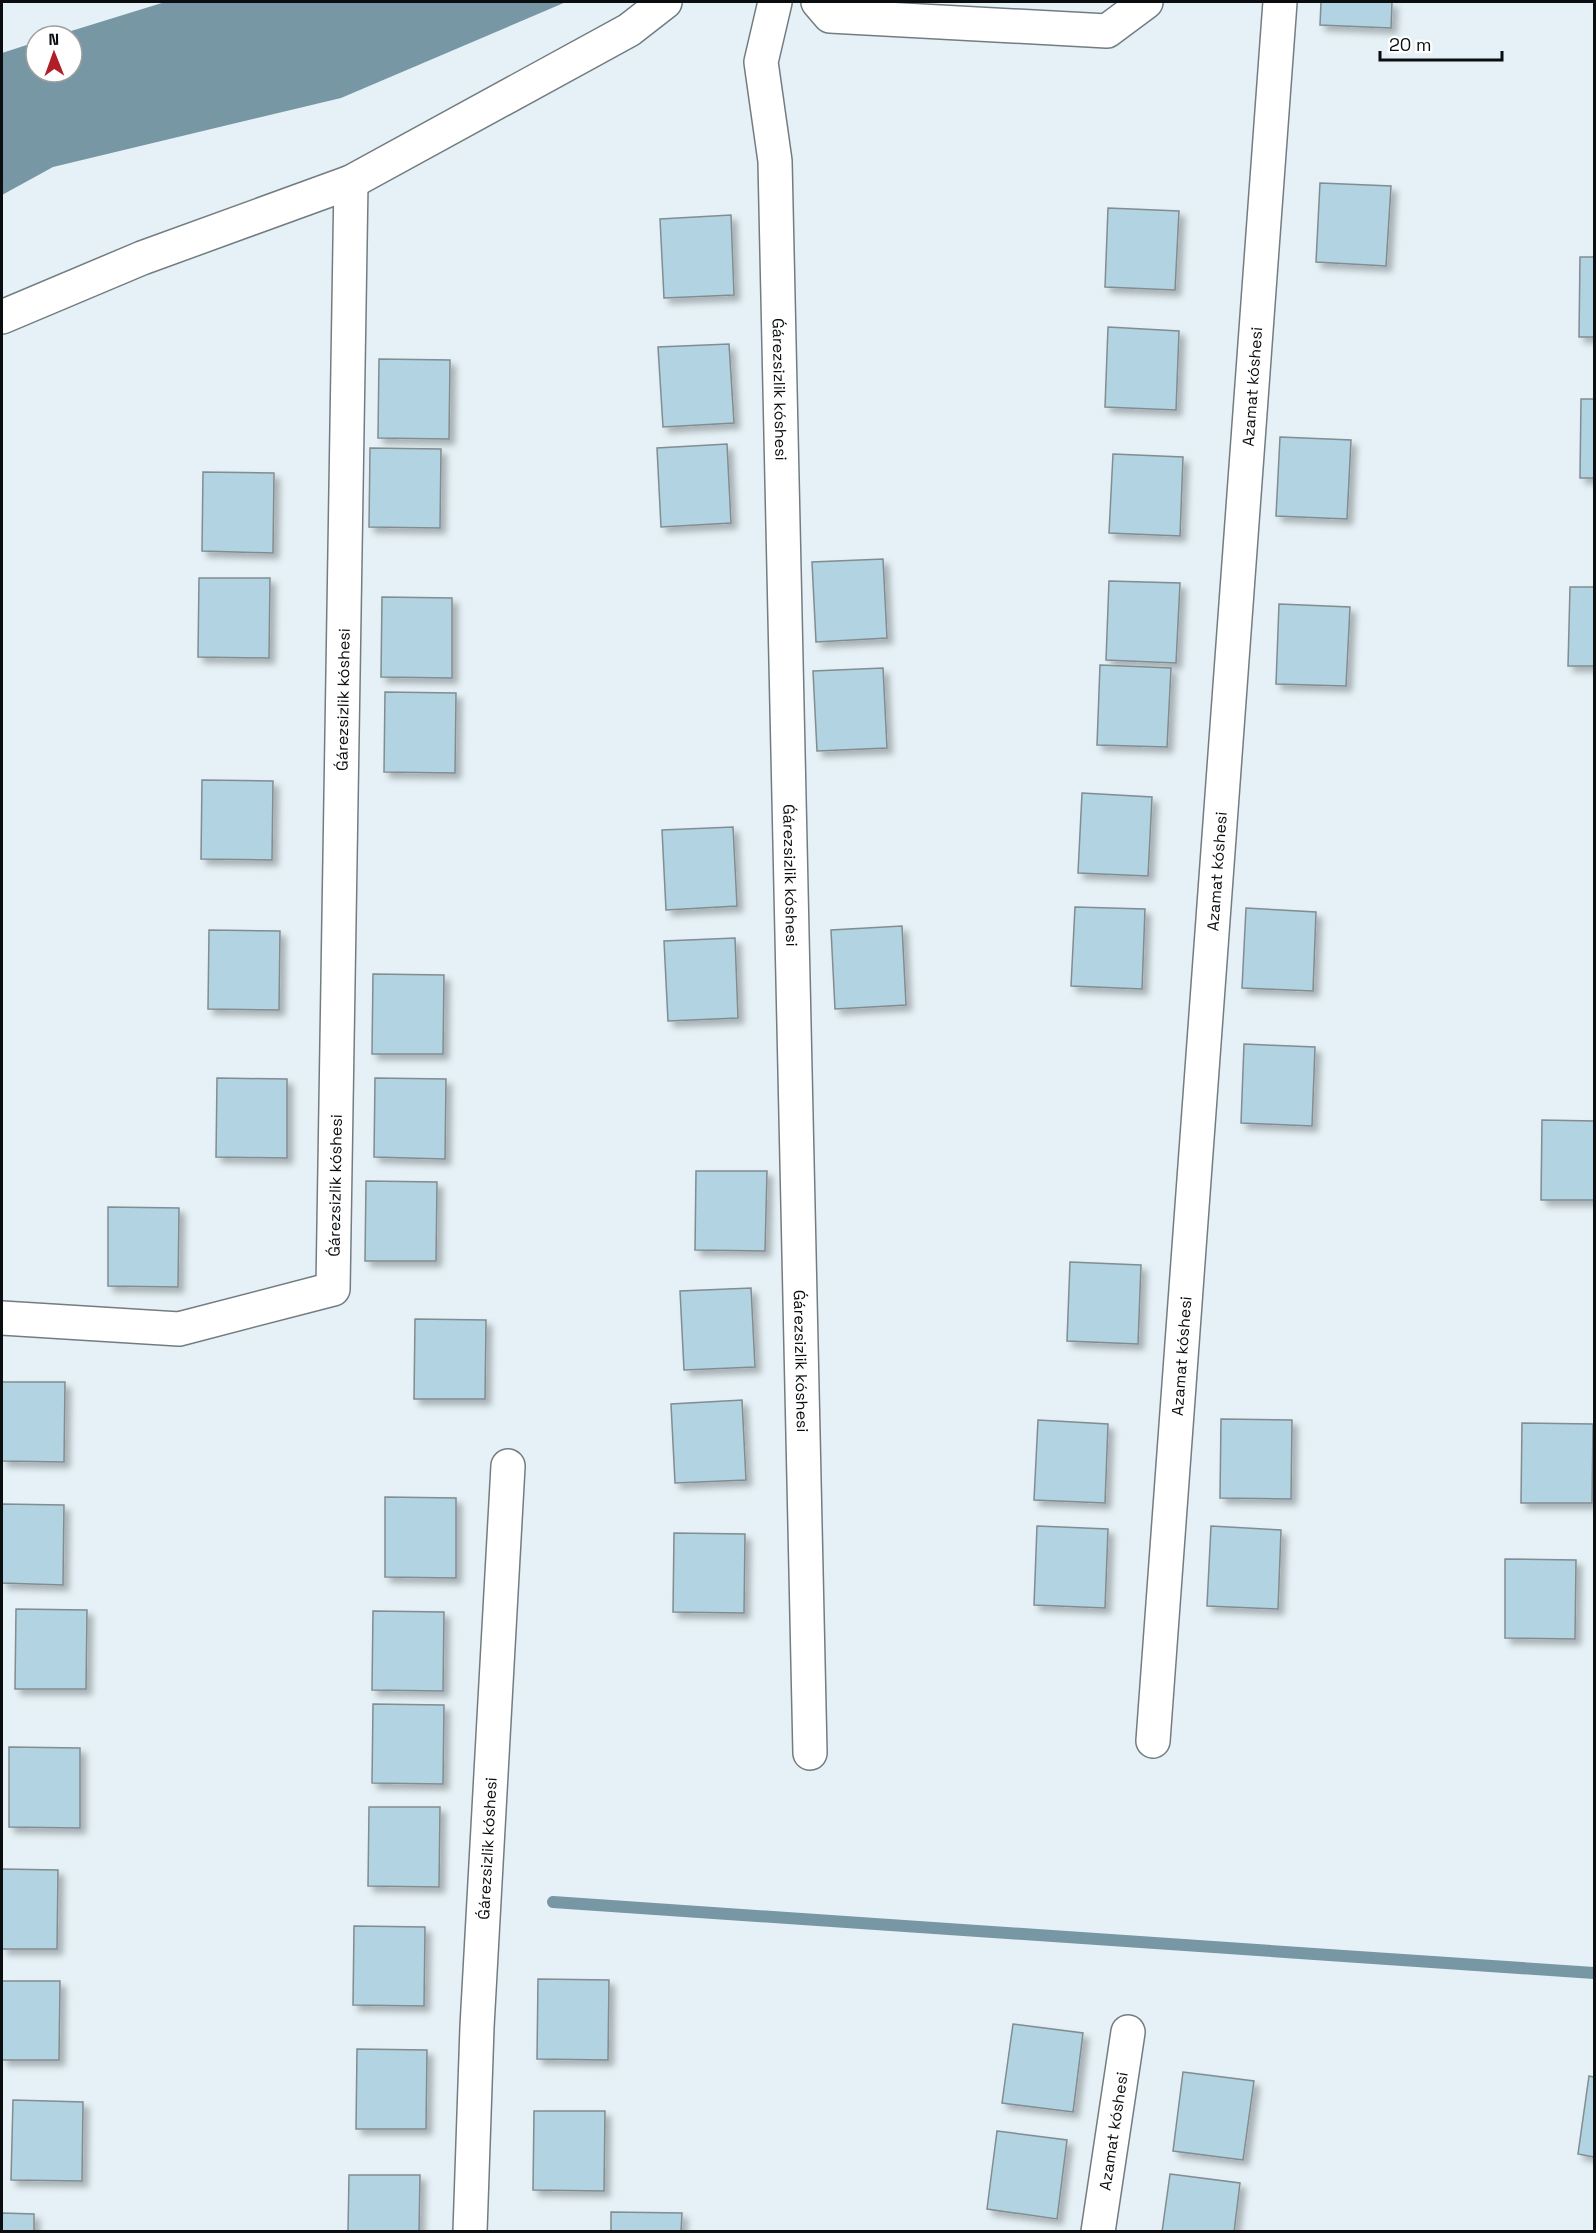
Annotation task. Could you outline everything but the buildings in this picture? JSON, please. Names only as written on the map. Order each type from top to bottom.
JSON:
[{"type":"street","points":[[2,317],[142,258],[351,182],[628,30],[665,2]]},
{"type":"street","name":"Ǵárezsizlik kóshesi","points":[[775,2],[761,62],[775,161],[810,1753]]},
{"type":"street","points":[[818,2],[830,15],[1107,31],[1146,2]]},
{"type":"street","name":"Azamat kóshesi","points":[[1153,1741],[1280,2]]},
{"type":"street","name":"Ǵárezsizlik kóshesi","points":[[2,1318],[179,1329],[333,1290],[351,182]]},
{"type":"street","name":"Ǵárezsizlik kóshesi","points":[[470,2232],[477,2027],[508,1466]]},
{"type":"street","name":"Azamat kóshesi","points":[[1098,2232],[1128,2032]]},
{"type":"water","points":[[165,2],[566,2],[341,98],[53,167],[2,195],[2,53],[24,46],[24,84],[84,84],[84,27]]},
{"type":"waterway","points":[[553,1902],[1594,1973]]}]
